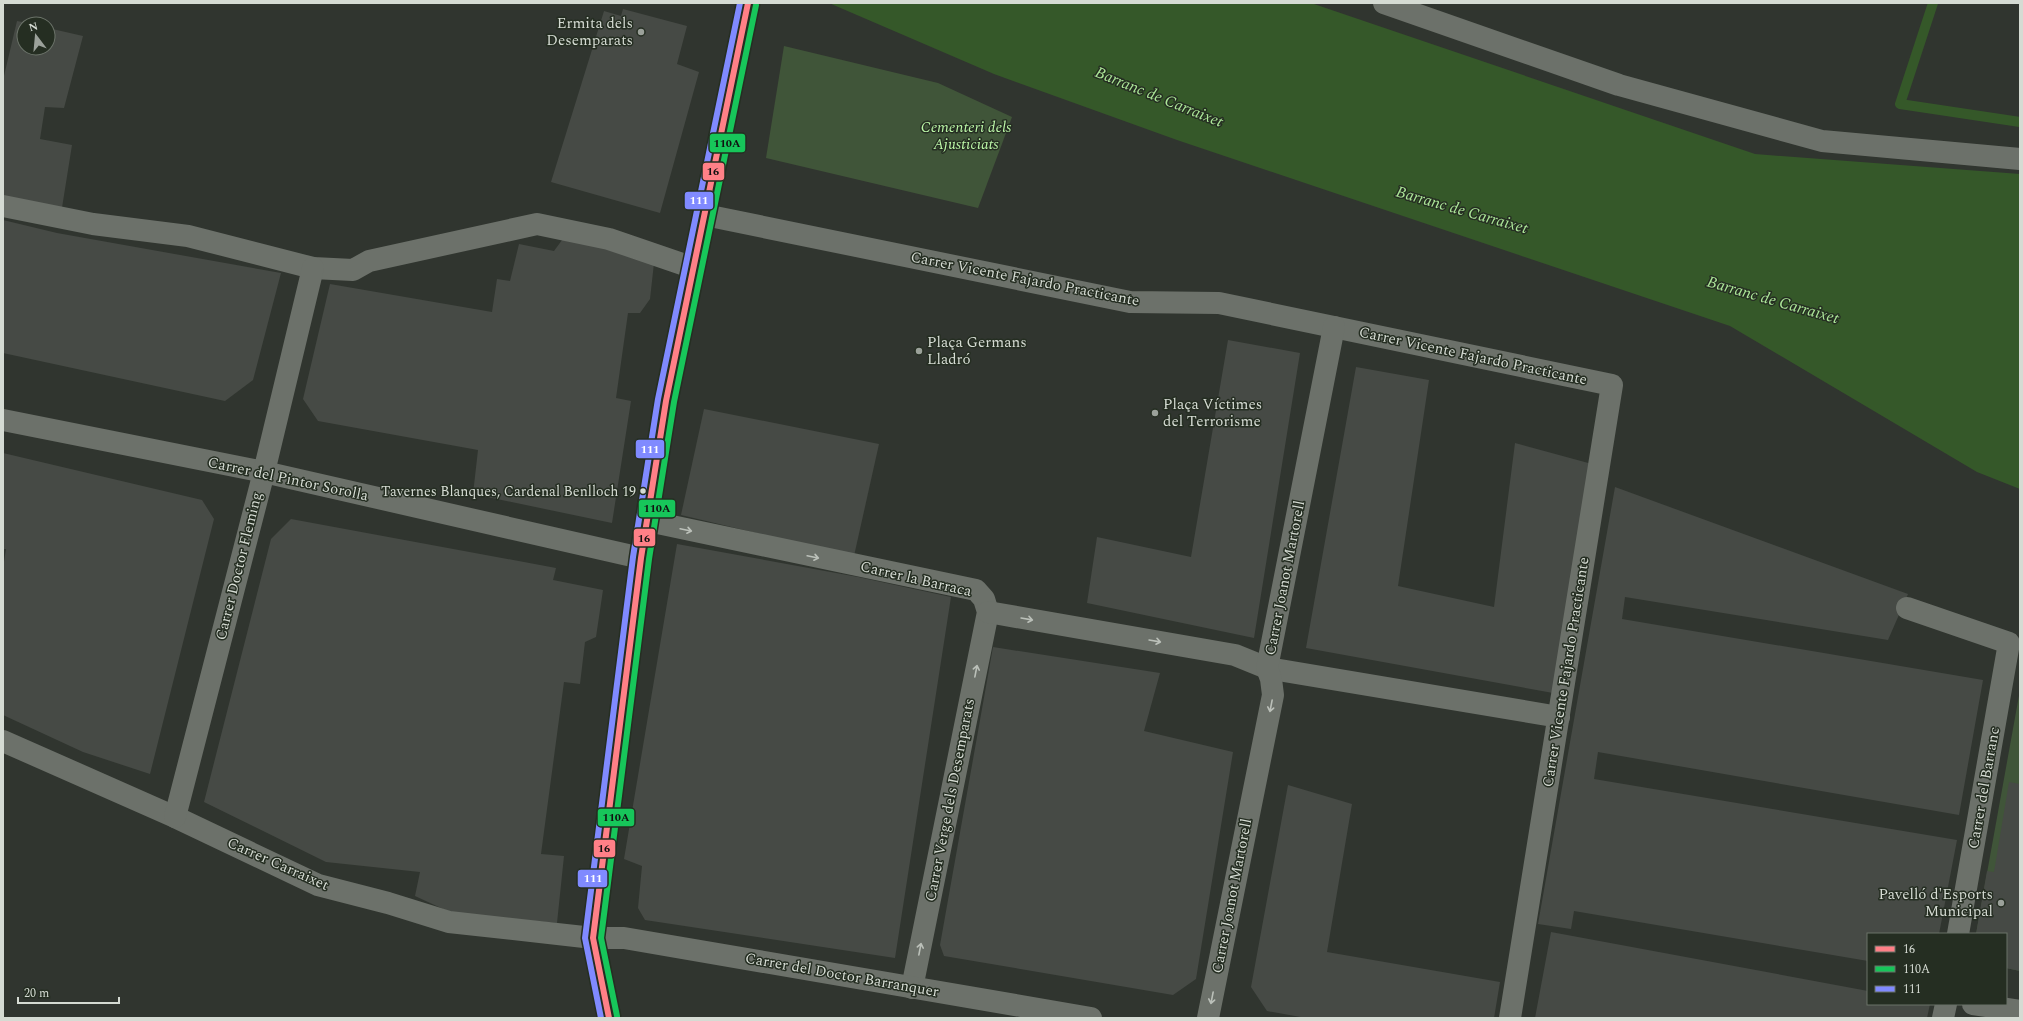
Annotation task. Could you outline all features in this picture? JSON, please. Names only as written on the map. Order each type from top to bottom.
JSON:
[{"type":"main road","points":[[609,1018],[593,938],[642,558],[666,401],[748,3]]},
{"type":"street","points":[[1384,3],[1619,85],[1822,141],[2020,158]]},
{"type":"street","points":[[3,206],[93,224],[188,236],[313,268],[353,270],[369,261],[536,224],[609,239],[694,268]]},
{"type":"street","name":"Carrer Vicente Fajardo Practicante","points":[[705,214],[1130,302],[1219,303],[1612,385],[1510,1018]]},
{"type":"street","name":"Carrer Doctor Fleming","points":[[174,817],[264,472],[313,268]]},
{"type":"street","name":"Carrer Joanot Martorell","points":[[1208,1018],[1273,695],[1271,679],[1267,668],[1334,327]]},
{"type":"street","name":"Carrer del Pintor Sorolla","points":[[3,420],[264,472],[642,558]]},
{"type":"street","name":"Carrer la Barraca","points":[[648,521],[976,590],[984,599],[988,612],[1235,655],[1267,668],[1559,717]]},
{"type":"street","name":"Carrer del Barranc","points":[[1907,608],[2009,643],[1958,933]]},
{"type":"street","name":"Carrer Verge dels Desemparats","points":[[912,988],[988,612]]},
{"type":"street","name":"Carrer Carraixet","points":[[3,740],[174,817],[318,885],[388,903],[449,922],[593,938]]},
{"type":"street","name":"Carrer del Doctor Barranquer","points":[[593,938],[624,938],[1091,1018]]},
{"type":"street","points":[[1943,1018],[1946,1005]]},
{"type":"street","points":[[1980,1005],[2020,1011]]},
{"type":"green space","name":"Cementeri dels Ajusticiats","points":[[784,46],[938,83],[1012,117],[978,208],[766,158]]},
{"type":"green space","name":"Pavelló d'Esports Municipal","points":[[2020,690],[2020,971],[2007,968],[2007,933],[1976,933]]},
{"type":"water","name":"Barranc de Carraixet","points":[[829,3],[1311,3],[1755,154],[2020,174],[2020,489],[1977,472],[1730,326],[1177,140],[994,74]]},
{"type":"building","points":[[623,9],[687,26],[677,64],[699,72],[660,213],[551,182],[604,11],[621,16]]},
{"type":"building","points":[[16,25],[16,56],[56,56],[56,30],[83,36],[64,108],[45,107],[40,139],[72,145],[61,214],[3,201],[3,80]]},
{"type":"building","points":[[3,220],[57,233],[281,273],[253,380],[225,401],[3,353]]},
{"type":"building","points":[[565,236],[654,263],[650,299],[640,313],[628,313],[616,398],[631,401],[612,523],[473,494],[478,450],[318,421],[303,399],[330,284],[492,312],[497,279],[510,281],[519,244],[554,251]]},
{"type":"building","points":[[1228,340],[1300,353],[1254,638],[1087,603],[1097,537],[1191,557]]},
{"type":"building","points":[[1356,367],[1429,380],[1398,586],[1494,607],[1515,443],[1592,464],[1553,693],[1306,648]]},
{"type":"building","points":[[704,409],[879,444],[854,556],[681,515]]},
{"type":"building","points":[[3,453],[202,500],[214,519],[150,774],[83,752],[3,715],[3,568],[6,549],[3,549]]},
{"type":"building","points":[[1615,487],[1908,594],[1888,640],[1625,597],[1622,619],[1983,680],[1959,815],[1598,752],[1594,779],[1957,840],[1939,933],[1867,933],[1867,961],[1574,911],[1571,929],[1538,924]]},
{"type":"building","points":[[291,519],[556,568],[553,580],[603,590],[596,637],[585,642],[580,684],[564,682],[541,854],[564,856],[557,923],[454,914],[415,896],[420,872],[326,862],[204,802],[271,539]]},
{"type":"building","points":[[677,544],[858,577],[951,597],[895,958],[645,920],[638,908],[642,866],[624,859]]},
{"type":"building","points":[[993,647],[1160,673],[1144,731],[1233,752],[1196,979],[1173,995],[944,956],[940,945]]},
{"type":"building","name":"Pavelló d'Esports Municipal","points":[[2009,782],[2020,784],[2020,971],[2007,968],[2007,933],[1976,933],[1987,871],[1994,872]]},
{"type":"building","points":[[1288,785],[1352,804],[1327,952],[1500,982],[1494,1018],[1306,1018],[1267,1011],[1251,987]]},
{"type":"building","points":[[1551,932],[1867,991],[1867,1005],[1930,1005],[1927,1018],[1535,1018]]},
{"type":"waterway","points":[[1933,3],[1900,104],[2020,122]]},
{"type":"transit line","name":"111","points":[[601,1018],[585,938],[633,557],[658,399],[740,3]]},
{"type":"transit line","name":"16","points":[[609,1018],[593,938],[641,558],[666,401],[748,3]]},
{"type":"transit line","name":"110A","points":[[617,1016],[601,938],[649,559],[674,402],[756,5]]},
{"type":"place","name":"Ermita dels Desemparats","points":[[641,32]]},
{"type":"place","name":"Plaça Germans Lladró","points":[[919,351]]},
{"type":"place","name":"Plaça Víctimes del Terrorisme","points":[[1155,413]]},
{"type":"place","name":"Tavernes Blanques, Cardenal Benlloch 19","points":[[643,491]]},
{"type":"place","name":"Pavelló d'Esports Municipal","points":[[2001,903]]}]
